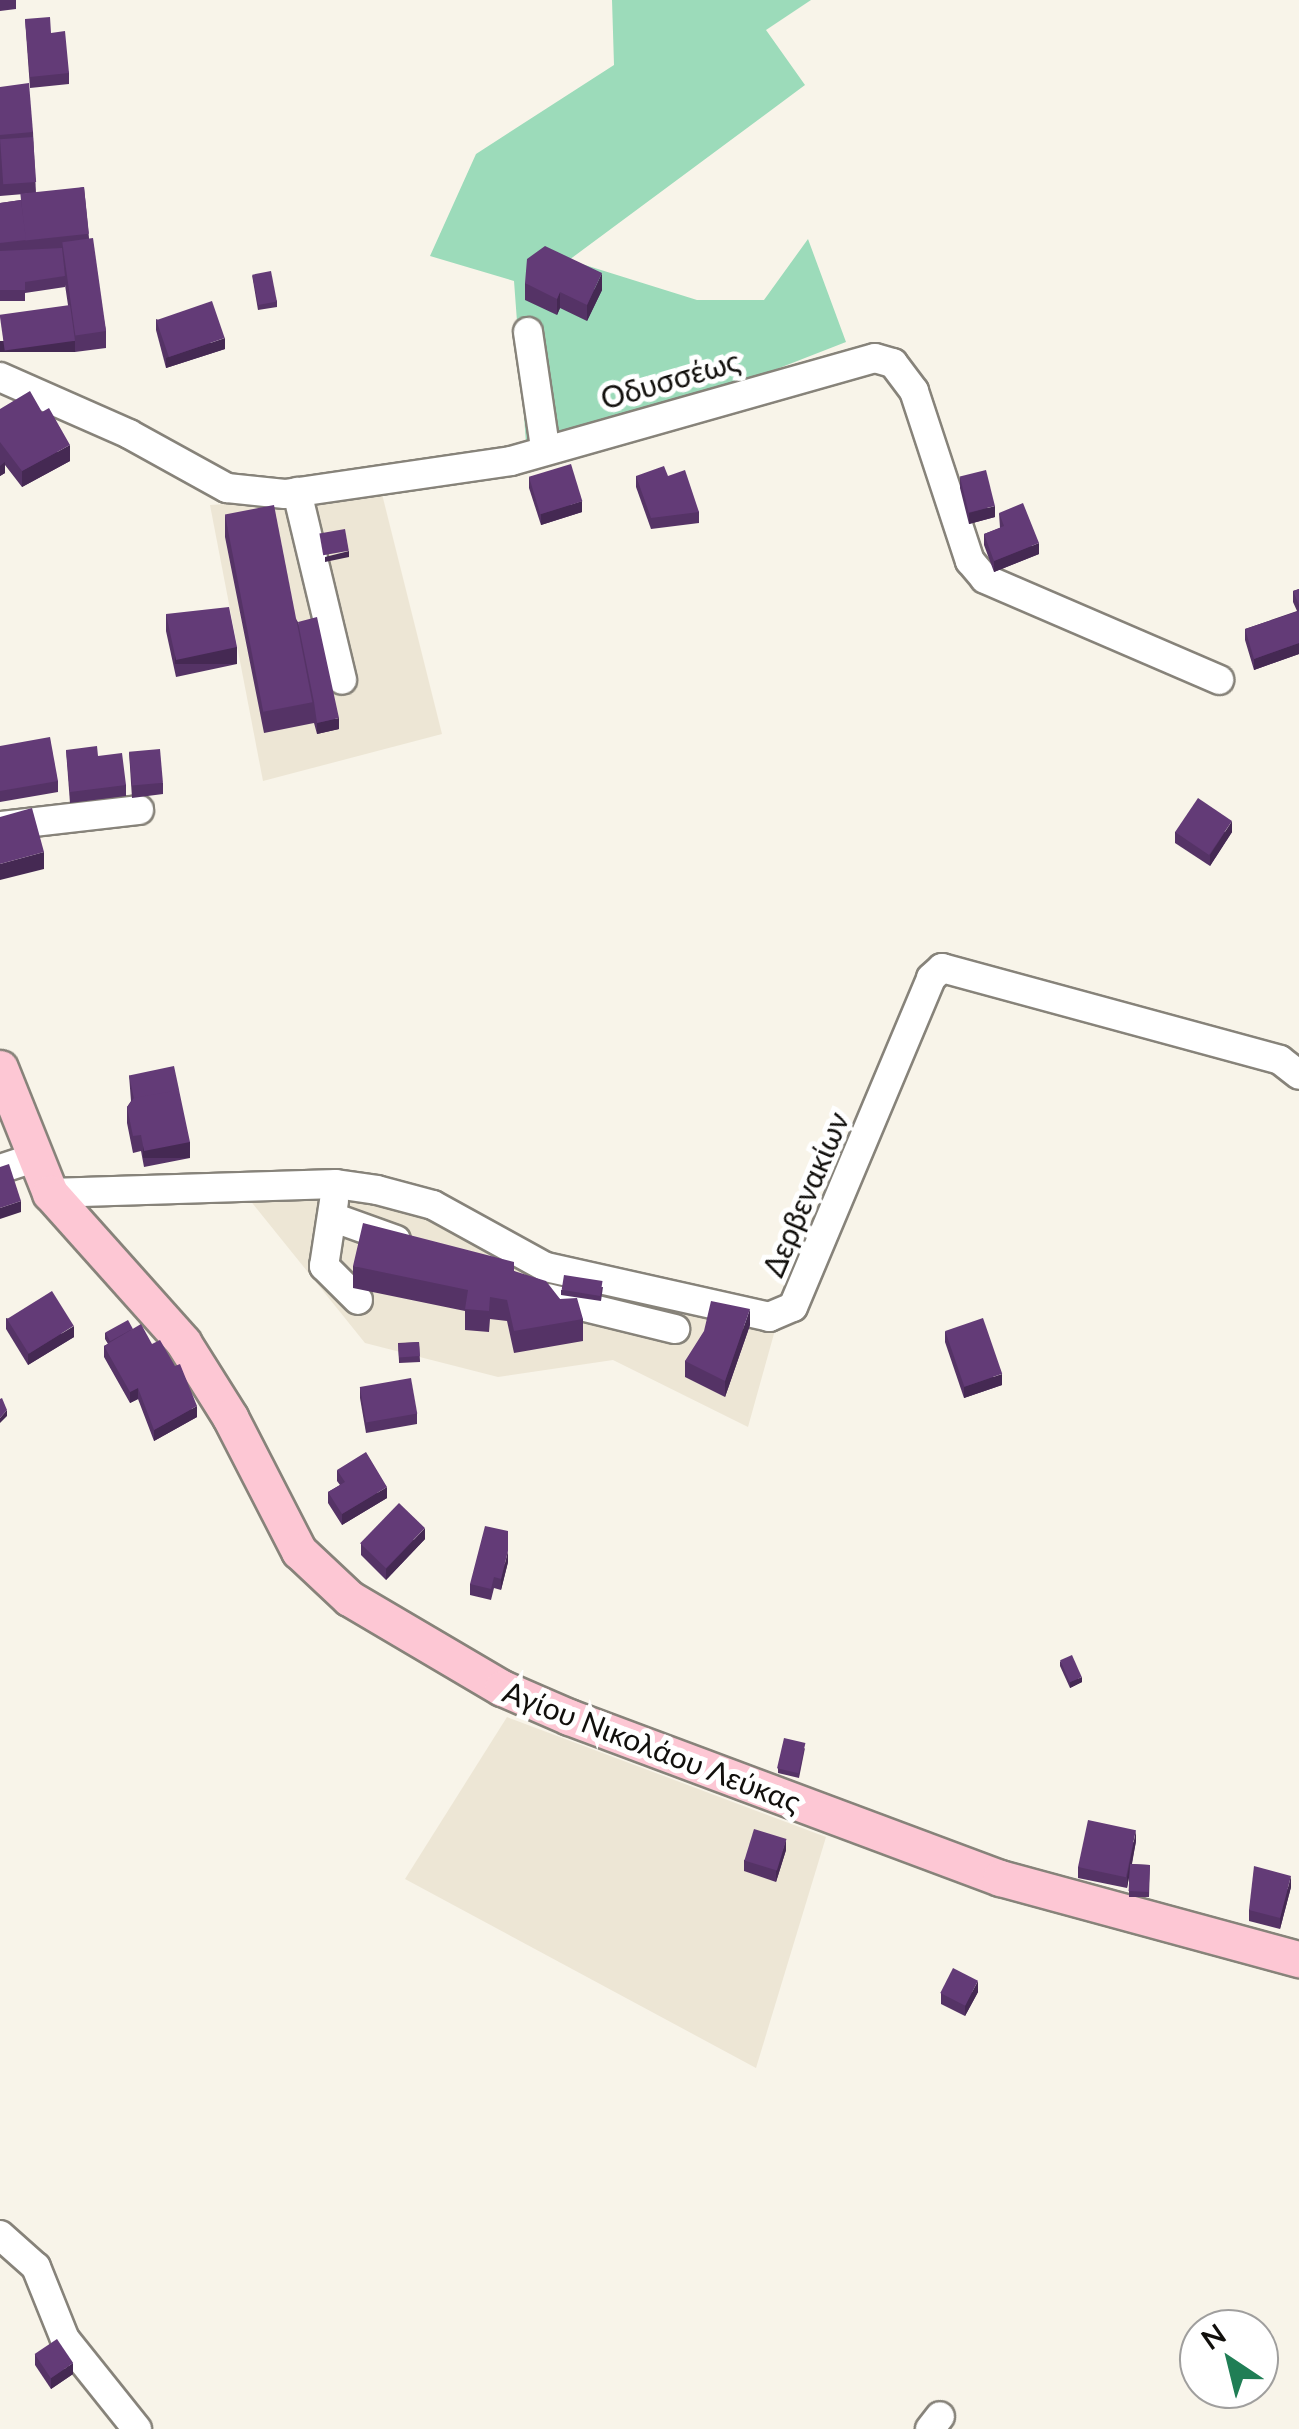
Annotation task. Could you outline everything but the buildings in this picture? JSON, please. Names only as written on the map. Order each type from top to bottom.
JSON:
[{"type":"main road","name":"Αγίου Νικολάου Λεύκας","points":[[0,1068],[16,1163],[50,1193],[203,1371],[298,1551],[364,1607],[556,1712],[1013,1882],[1299,1959]]},
{"type":"street","points":[[528,332],[544,447]]},
{"type":"street","name":"Οδυσσέως","points":[[0,377],[129,434],[227,488],[297,492],[510,461],[544,447],[818,369],[874,358],[894,363],[914,391],[970,561],[985,579],[1219,680]]},
{"type":"street","points":[[297,492],[342,680]]},
{"type":"street","points":[[0,826],[139,810]]},
{"type":"street","name":"Δερβενακίων","points":[[50,1193],[336,1184],[433,1205],[546,1266],[769,1317],[793,1307],[931,978],[942,968],[1280,1060],[1299,1075]]},
{"type":"street","points":[[336,1184],[324,1266],[358,1300]]},
{"type":"street","points":[[332,1217],[425,1250]]},
{"type":"street","points":[[500,1276],[565,1306],[675,1329]]},
{"type":"street","points":[[0,2235],[36,2267],[64,2339],[137,2429]]},
{"type":"shaded area","points":[[382,494],[442,734],[263,781],[210,505]]},
{"type":"shaded area","points":[[340,1188],[437,1209],[544,1268],[777,1323],[748,1427],[613,1360],[498,1377],[365,1343],[249,1199]]},
{"type":"shaded area","points":[[507,1717],[826,1837],[756,2068],[405,1879]]},
{"type":"green space","points":[[612,0],[811,0],[766,30],[805,85],[569,260],[697,300],[764,300],[808,239],[846,342],[682,406],[526,443],[514,281],[430,256],[476,154],[614,65]]}]
